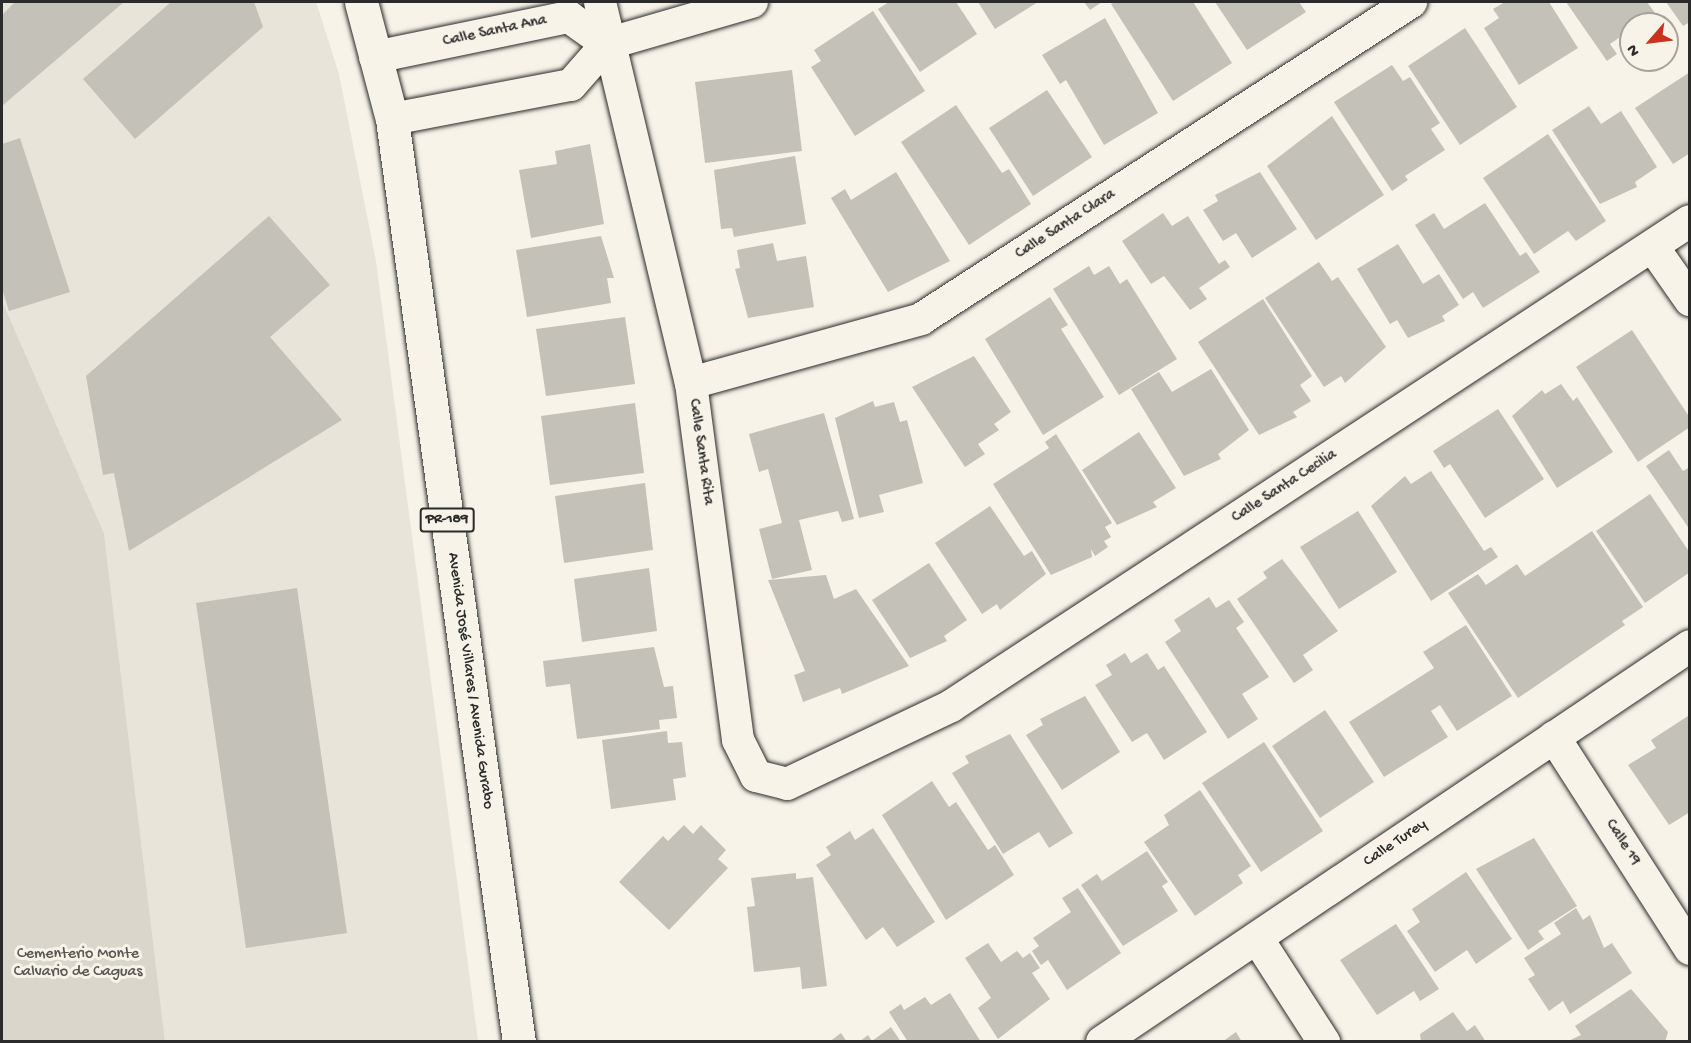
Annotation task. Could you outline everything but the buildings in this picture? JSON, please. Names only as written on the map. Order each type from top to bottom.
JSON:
[{"type":"main road","name":"Avenida José Villares / Avenida Gurabo","points":[[360,2],[392,119],[519,1041]]},
{"type":"street","name":"Calle Santa Rita","points":[[600,2],[607,44],[691,383],[738,740],[756,776],[787,784],[875,741]]},
{"type":"street","points":[[392,119],[571,85],[607,44],[752,2]]},
{"type":"street","name":"Calle Santa Clara","points":[[691,383],[921,319],[1411,2]]},
{"type":"street","name":"Calle Santa Ana","points":[[375,57],[569,17],[607,44]]},
{"type":"street","name":"Calle Santa Cecilia","points":[[875,741],[951,706],[1653,247],[1689,221]]},
{"type":"street","points":[[1653,247],[1689,300]]},
{"type":"street","name":"Calle Turey","points":[[1102,1041],[1689,646]]},
{"type":"street","name":"Calle 19","points":[[1554,737],[1689,949]]},
{"type":"street","points":[[1257,938],[1324,1041]]},
{"type":"shaded area","points":[[2,2],[316,2],[339,74],[376,261],[478,1041],[165,1041],[104,533],[2,301]]},
{"type":"green space","name":"Cementerio Monte Calvario de Caguas","points":[[2,301],[104,533],[165,1041],[2,1041]]}]
